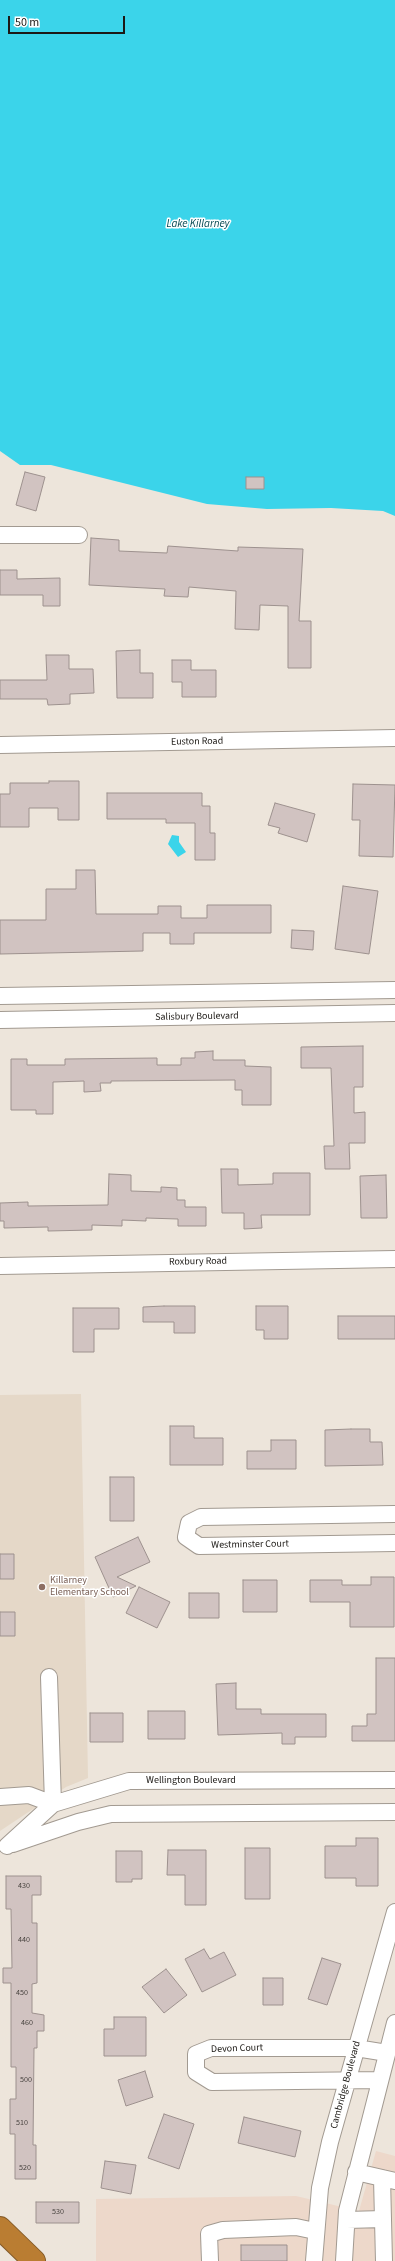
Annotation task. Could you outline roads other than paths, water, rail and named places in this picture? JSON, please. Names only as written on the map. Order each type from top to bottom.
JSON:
[{"type":"highway","points":[[0,2228],[34,2261]]},
{"type":"street","points":[[0,535],[80,535]]},
{"type":"street","name":"Euston Road","points":[[0,745],[395,738]]},
{"type":"street","points":[[0,996],[395,990]]},
{"type":"street","name":"Salisbury Boulevard","points":[[0,1020],[395,1013]]},
{"type":"street","name":"Roxbury Road","points":[[0,1266],[395,1259]]},
{"type":"street","name":"Westminster Court","points":[[395,1514],[201,1517],[189,1523],[186,1536],[199,1546],[395,1543]]},
{"type":"street","points":[[0,1797],[29,1795],[53,1804],[49,1678]]},
{"type":"street","name":"Wellington Boulevard","points":[[3,1847],[53,1804],[128,1781],[395,1780]]},
{"type":"street","name":"Wellington Boulevard","points":[[3,1847],[78,1822],[111,1814],[395,1812]]},
{"type":"street","name":"Cambridge Boulevard","points":[[314,2261],[315,2231],[324,2173],[347,2079],[395,1912]]},
{"type":"street","points":[[344,2261],[347,2220],[356,2172],[395,2023]]},
{"type":"street","name":"Devon Court","points":[[380,2080],[347,2079],[212,2082],[196,2072],[196,2054],[211,2048],[356,2048],[387,2053]]},
{"type":"street","points":[[356,2172],[388,2179],[383,2219],[384,2261]]},
{"type":"street","points":[[347,2220],[383,2219]]},
{"type":"street","points":[[210,2261],[209,2234],[223,2230],[296,2227],[315,2231]]},
{"type":"water","name":"Lake Killarney","points":[[0,0],[395,0],[395,516],[383,511],[331,508],[267,509],[207,504],[51,465],[20,465],[0,451]]},
{"type":"water","points":[[172,835],[179,836],[179,842],[186,852],[178,857],[168,844]]},
{"type":"place","name":"Killarney Elementary School","points":[[42,1587]]}]
